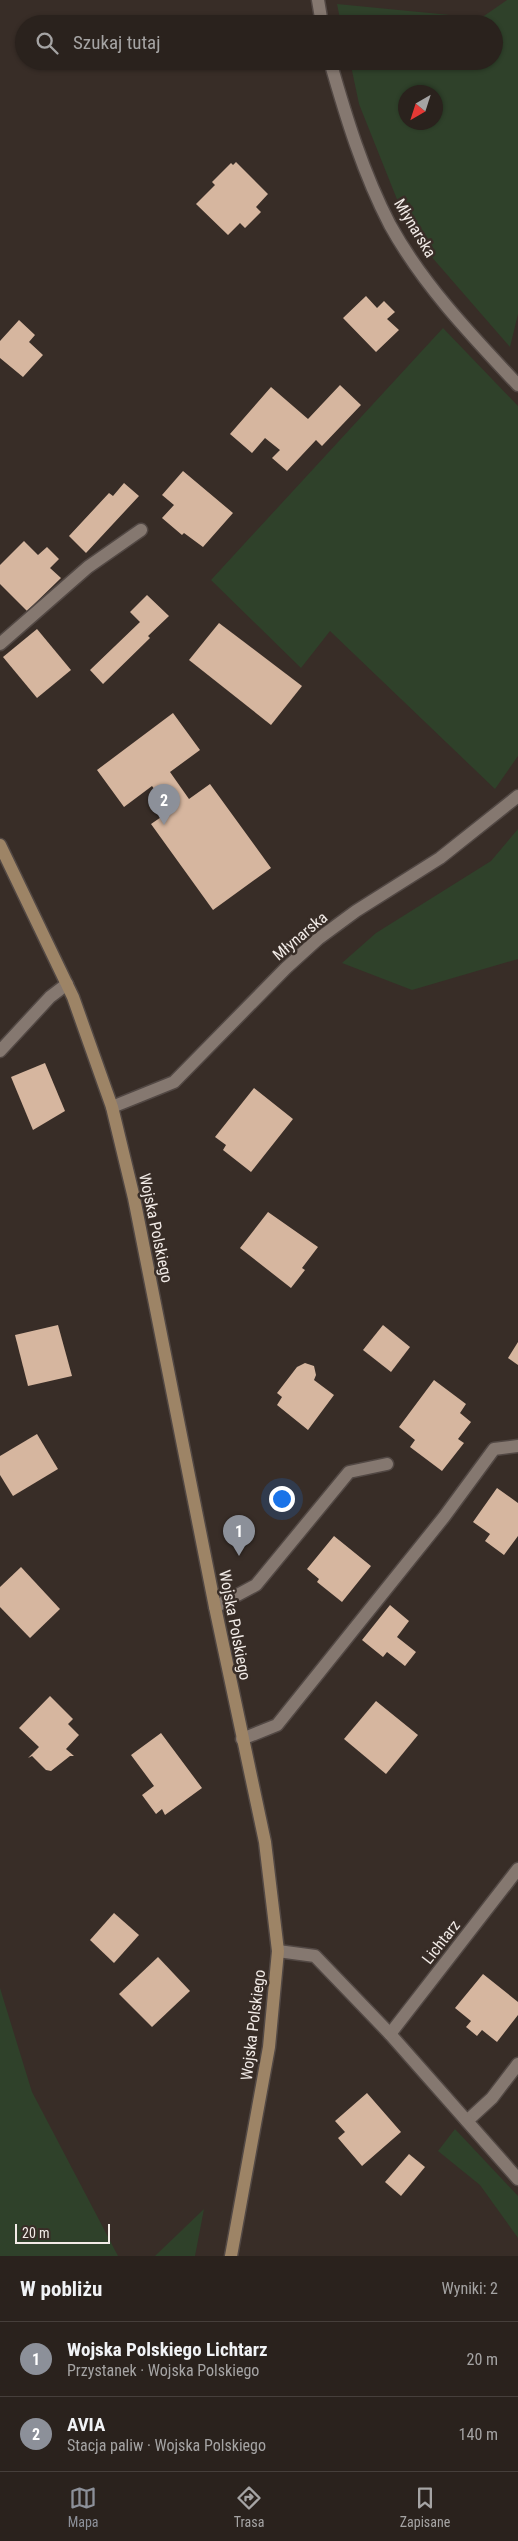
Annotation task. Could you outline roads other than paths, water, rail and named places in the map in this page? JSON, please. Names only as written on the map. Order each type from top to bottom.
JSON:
[{"type":"street","points":[[318,0],[320,15]]},
{"type":"street","name":"Młynarska","points":[[333,70],[352,140],[391,225],[440,299],[518,385]]},
{"type":"street","points":[[0,644],[88,567],[142,530]]},
{"type":"street","name":"Młynarska","points":[[112,1108],[174,1082],[286,968],[318,939],[356,911],[440,858],[518,796]]},
{"type":"street","name":"Wojska Polskiego","points":[[0,845],[67,984],[112,1108],[136,1208],[215,1607],[265,1842],[278,1951],[269,2047],[231,2256]]},
{"type":"street","points":[[0,1051],[50,997],[67,984]]},
{"type":"street","points":[[242,1739],[277,1725],[444,1517],[494,1449],[518,1446]]},
{"type":"street","points":[[215,1607],[256,1585],[349,1472],[386,1464]]},
{"type":"street","name":"Lichtarz","points":[[390,2034],[518,1869]]},
{"type":"street","points":[[278,1951],[315,1956],[390,2034],[518,2179]]},
{"type":"street","points":[[467,2122],[492,2098],[518,2064]]},
{"type":"place","name":"AVIA","points":[[164,825]]},
{"type":"place","name":"Wojska Polskiego Lichtarz","points":[[239,1556]]}]
